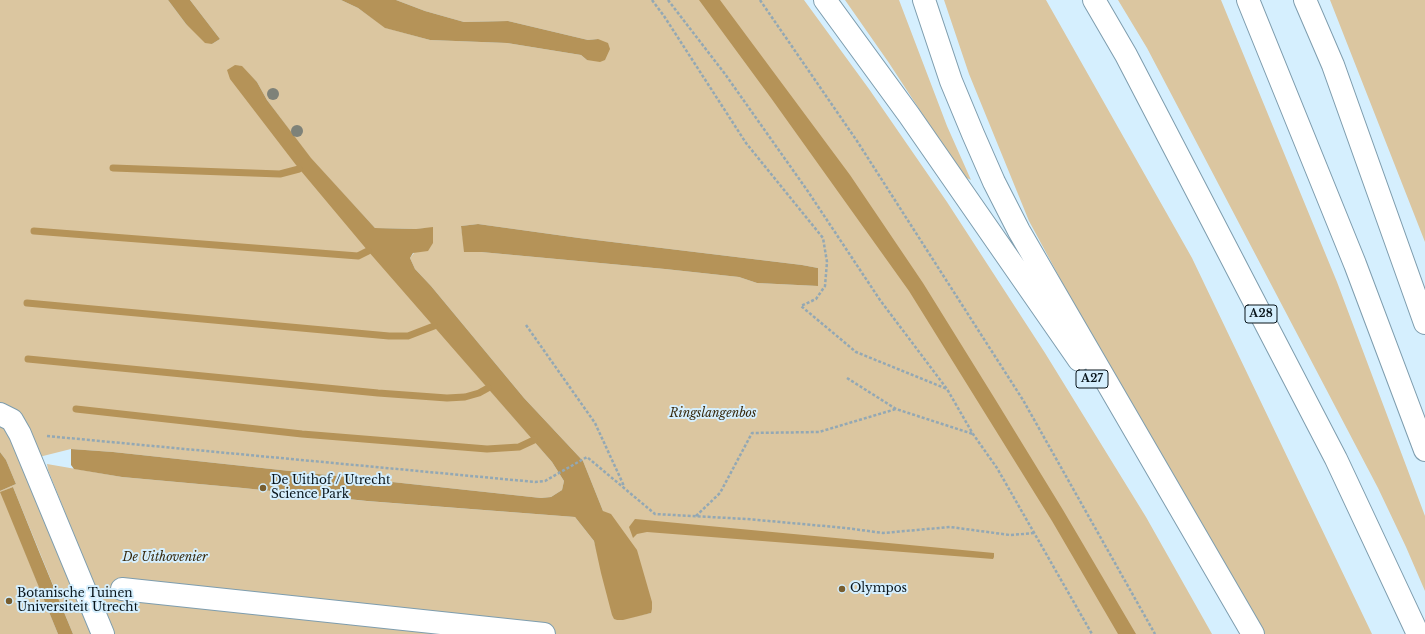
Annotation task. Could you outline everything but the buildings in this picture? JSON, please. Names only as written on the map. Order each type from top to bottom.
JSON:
[{"type":"main road","name":"A27","points":[[825,0],[909,115],[997,241],[1186,517]]},
{"type":"main road","points":[[924,0],[951,81],[998,189],[1072,323],[1253,634]]},
{"type":"main road","name":"A28","points":[[1094,0],[1126,55],[1333,452],[1418,634]]},
{"type":"main road","points":[[1248,0],[1355,264],[1425,450]]},
{"type":"main road","points":[[1305,0],[1333,65],[1425,323]]},
{"type":"main road","points":[[0,414],[12,420],[20,434],[103,634]]},
{"type":"main road","points":[[122,589],[544,634]]},
{"type":"path","points":[[652,0],[664,16],[746,143],[823,238],[827,262],[825,286],[816,299],[801,306],[856,352],[948,390]]},
{"type":"path","points":[[668,0],[725,74],[807,190],[880,300],[948,390],[973,434],[997,468],[1092,634]]},
{"type":"path","points":[[760,0],[857,142],[1023,400],[1155,634]]},
{"type":"path","points":[[526,325],[595,423],[625,489]]},
{"type":"path","points":[[847,378],[896,409],[973,434]]},
{"type":"path","points":[[695,516],[720,493],[752,433],[820,432],[896,409]]},
{"type":"path","points":[[20,434],[535,482],[545,481],[587,457],[655,514],[747,519],[883,533],[950,527],[1010,535],[1035,533]]},
{"type":"green space","points":[[0,0],[168,0],[186,24],[212,44],[220,39],[190,0],[341,0],[358,8],[386,28],[430,40],[507,43],[581,55],[587,60],[598,39],[588,40],[508,21],[464,22],[425,11],[396,0],[804,0],[869,89],[947,202],[1045,353],[1146,517],[1212,634],[114,634],[48,470],[47,464],[122,477],[366,501],[575,517],[594,541],[617,620],[651,613],[603,511],[583,461],[524,398],[431,286],[415,269],[410,258],[433,228],[375,228],[311,159],[267,100],[257,82],[239,65],[462,358],[552,462],[564,481],[562,490],[551,497],[541,498],[113,452],[71,449],[39,457],[0,403]],"holes":[[[478,224],[818,268],[818,286],[757,283],[739,277],[665,269],[481,252],[465,252],[461,226]]]},
{"type":"green space","points":[[845,0],[899,0],[947,126],[971,180],[963,176],[889,63]]},
{"type":"green space","points":[[944,0],[1046,0],[1192,258],[1372,634],[1263,634],[1104,360],[1029,221],[969,74]]},
{"type":"green space","points":[[1118,0],[1221,0],[1337,282],[1425,516],[1425,591],[1378,488],[1147,48]]},
{"type":"green space","points":[[1330,0],[1425,0],[1425,242]]},
{"type":"green space","points":[[0,422],[5,426],[94,634],[73,634],[13,487],[1,492],[58,634],[0,634],[0,491],[16,484],[6,460],[0,452]]},
{"type":"shaded area","points":[[168,0],[190,0],[220,39],[212,44],[205,43],[186,24]]},
{"type":"shaded area","points":[[341,0],[396,0],[425,11],[464,22],[508,21],[588,40],[598,39],[608,43],[610,49],[605,60],[600,62],[587,60],[581,55],[507,43],[430,40],[385,28],[358,8]]},
{"type":"shaded area","points":[[699,0],[720,0],[850,175],[923,283],[1063,510],[1136,634],[1118,634],[1052,521],[909,291]]},
{"type":"shaded area","points":[[235,65],[242,66],[257,82],[267,100],[311,158],[375,228],[416,229],[433,227],[433,243],[428,251],[413,253],[410,258],[415,269],[431,286],[524,398],[583,461],[603,511],[611,514],[637,550],[652,602],[651,613],[623,620],[614,619],[594,541],[575,517],[367,501],[122,477],[74,469],[71,465],[71,449],[113,452],[541,498],[551,497],[562,490],[564,481],[552,462],[368,251],[296,165],[230,79],[227,70]]},
{"type":"shaded area","points":[[478,224],[579,238],[802,265],[818,268],[818,286],[757,283],[739,277],[665,269],[481,252],[464,252],[461,226]]},
{"type":"shaded area","points":[[0,452],[6,460],[16,484],[0,491]]},
{"type":"shaded area","points":[[13,487],[73,634],[58,634],[0,492]]},
{"type":"shaded area","points":[[635,519],[994,553],[994,557],[993,559],[647,532],[637,534],[633,538],[629,527]]},
{"type":"waterway","points":[[113,168],[280,174],[299,169]]},
{"type":"waterway","points":[[34,231],[358,256],[368,251]]},
{"type":"waterway","points":[[27,303],[389,336],[408,336],[434,326]]},
{"type":"waterway","points":[[28,359],[378,393],[447,398],[465,397],[479,393],[488,388]]},
{"type":"waterway","points":[[76,409],[302,434],[487,449],[519,447],[534,440]]},
{"type":"place","name":"De Uithof / Utrecht Science Park","points":[[263,488]]},
{"type":"place","name":"Olympos","points":[[842,589]]},
{"type":"place","name":"Botanische Tuinen Universiteit Utrecht","points":[[9,601]]},
{"type":"park label","name":"Ringslangenbos","points":[[713,414]]},
{"type":"park label","name":"De Uithovenier","points":[[165,558]]}]
